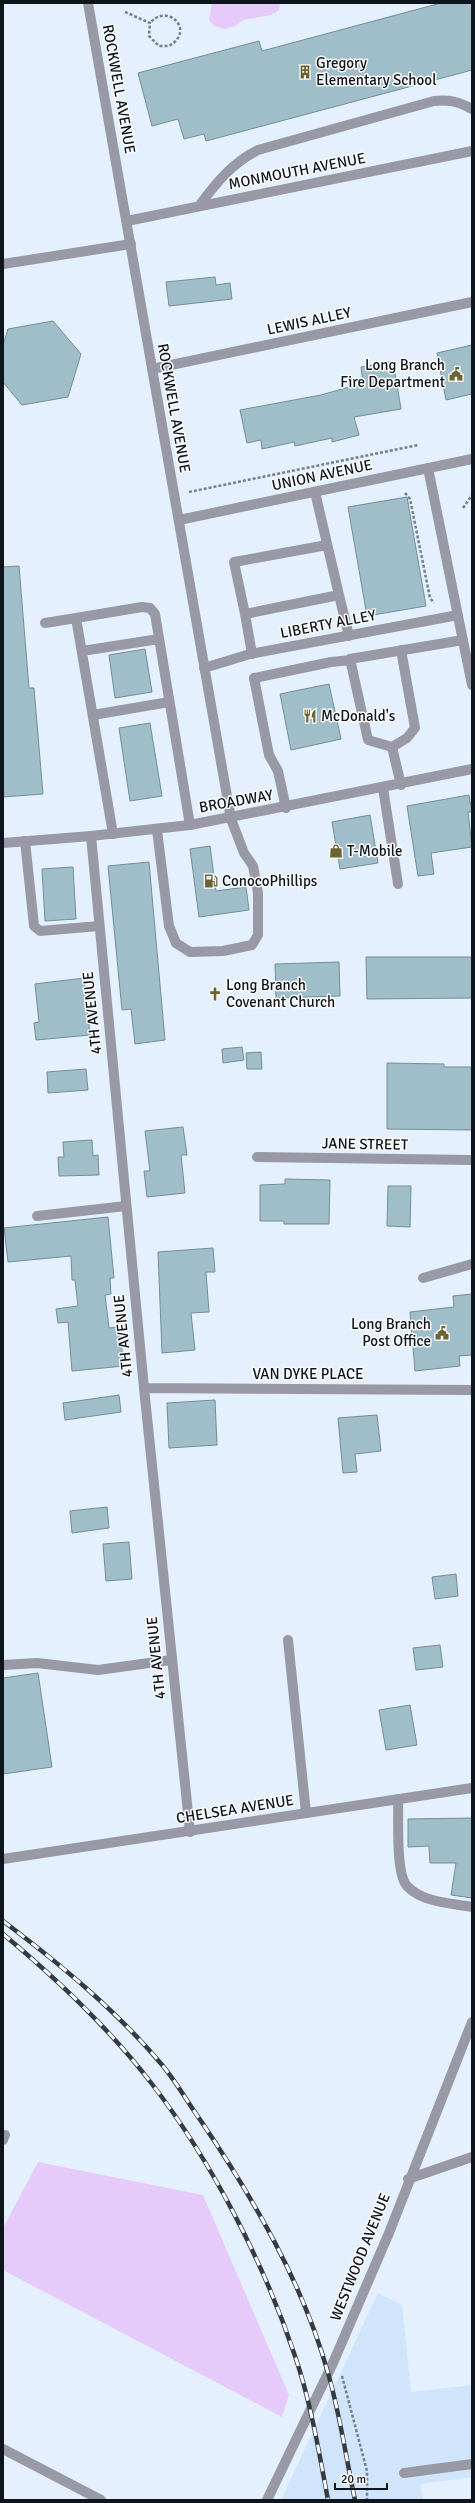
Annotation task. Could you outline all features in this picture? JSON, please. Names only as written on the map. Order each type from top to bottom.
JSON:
[{"type":"street","name":"ROCKWELL AVENUE","points":[[88,3],[231,818],[244,853],[253,866],[258,893],[258,935],[252,945],[223,951],[190,952],[176,943],[169,926],[157,830]]},
{"type":"street","points":[[199,206],[222,176],[243,158],[258,150],[434,101],[446,99],[460,103],[472,109]]},
{"type":"street","name":"MONMOUTH AVENUE","points":[[127,221],[472,151]]},
{"type":"street","points":[[3,264],[131,244]]},
{"type":"street","name":"LEWIS ALLEY","points":[[152,369],[472,302]]},
{"type":"street","name":"UNION AVENUE","points":[[179,520],[472,459]]},
{"type":"street","points":[[428,468],[472,685]]},
{"type":"street","points":[[315,492],[349,636]]},
{"type":"street","points":[[252,654],[234,562],[327,545]]},
{"type":"street","points":[[245,614],[339,595]]},
{"type":"street","points":[[44,623],[142,607],[150,608],[155,614],[190,825]]},
{"type":"street","name":"LIBERTY ALLEY","points":[[204,668],[252,654],[458,615]]},
{"type":"street","points":[[76,618],[113,834]]},
{"type":"street","points":[[82,652],[159,639]]},
{"type":"street","points":[[286,808],[278,771],[269,755],[254,678],[331,662],[351,660],[463,640]]},
{"type":"street","points":[[351,660],[368,740],[392,747],[407,738],[415,728],[401,650]]},
{"type":"street","points":[[93,715],[169,702]]},
{"type":"street","points":[[392,747],[401,785]]},
{"type":"street","name":"BROADWAY","points":[[3,843],[157,830],[190,825],[286,808],[472,769]]},
{"type":"street","points":[[383,788],[398,884]]},
{"type":"street","name":"4TH AVENUE","points":[[91,836],[171,1660],[190,1832]]},
{"type":"street","points":[[25,841],[34,926],[40,931],[99,926]]},
{"type":"street","name":"JANE STREET","points":[[257,1157],[472,1160]]},
{"type":"street","points":[[37,1216],[126,1206]]},
{"type":"street","points":[[423,1278],[472,1264]]},
{"type":"street","name":"VAN DYKE PLACE","points":[[144,1388],[472,1390]]},
{"type":"street","points":[[288,1640],[306,1813]]},
{"type":"street","points":[[3,1666],[37,1663],[98,1670],[171,1660]]},
{"type":"street","name":"CHELSEA AVENUE","points":[[3,1859],[190,1832],[472,1788]]},
{"type":"street","points":[[398,1799],[401,1874],[407,1887],[427,1899],[472,1908]]},
{"type":"street","name":"WESTWOOD AVENUE","points":[[268,2500],[328,2373],[388,2233],[408,2179],[472,2022]]},
{"type":"street","points":[[408,2179],[472,2157]]},
{"type":"street","points":[[3,2449],[101,2500]]},
{"type":"street","points":[[404,2473],[472,2464]]},
{"type":"path","points":[[125,12],[150,23]]},
{"type":"path","points":[[160,16],[171,17],[179,24],[179,38],[169,46],[154,43],[149,36],[150,23],[160,16]]},
{"type":"path","points":[[189,492],[418,445]]},
{"type":"path","points":[[405,493],[410,499],[430,598],[434,603]]},
{"type":"path","points":[[463,508],[472,495]]},
{"type":"path","points":[[341,2373],[344,2379],[347,2398],[367,2471],[367,2500]]},
{"type":"shaded area","points":[[212,3],[280,3],[279,10],[271,15],[243,20],[235,26],[225,29],[214,26],[209,20]]},
{"type":"shaded area","points":[[38,2162],[203,2195],[289,2395],[282,2417],[3,2270],[3,2228]]},
{"type":"shaded area","points":[[378,2293],[402,2305],[411,2392],[472,2385],[472,2477],[421,2484],[423,2500],[281,2500]]},
{"type":"building","name":"Gregory Elementary School","points":[[441,3],[472,3],[472,70],[206,141],[204,134],[184,139],[178,119],[152,126],[138,73],[259,41],[262,51]]},
{"type":"building","points":[[215,277],[216,285],[230,283],[232,299],[169,306],[166,282]]},
{"type":"building","points":[[53,321],[81,354],[68,397],[22,405],[3,382],[3,345],[8,329]]},
{"type":"building","name":"Long Branch Fire Department","points":[[472,345],[472,394],[446,400],[437,353]]},
{"type":"building","points":[[393,361],[401,409],[354,417],[359,435],[332,442],[332,438],[295,446],[294,442],[262,449],[261,440],[247,443],[240,410],[321,395],[363,383],[361,367]]},
{"type":"building","points":[[407,497],[426,606],[367,616],[348,507]]},
{"type":"building","points":[[19,566],[29,688],[34,688],[43,794],[3,797],[3,567]]},
{"type":"building","points":[[145,649],[152,692],[115,698],[109,655]]},
{"type":"building","name":"McDonald's","points":[[329,684],[341,739],[291,750],[280,694]]},
{"type":"building","points":[[150,723],[162,796],[130,801],[119,728]]},
{"type":"building","points":[[469,795],[472,812],[468,812],[472,847],[431,853],[434,874],[418,876],[407,806]]},
{"type":"building","points":[[370,815],[378,863],[340,869],[332,822]]},
{"type":"building","points":[[210,846],[216,891],[246,887],[249,910],[199,917],[190,849]]},
{"type":"building","points":[[149,862],[165,1040],[135,1044],[131,1009],[122,1010],[108,866]]},
{"type":"building","points":[[73,867],[76,919],[45,921],[42,869]]},
{"type":"building","points":[[366,957],[472,957],[472,998],[367,999]]},
{"type":"building","points":[[339,962],[340,996],[276,998],[275,964]]},
{"type":"building","points":[[84,978],[90,1035],[36,1040],[34,1023],[39,1022],[35,984]]},
{"type":"building","points":[[242,1047],[244,1060],[223,1063],[222,1049]]},
{"type":"building","points":[[261,1052],[262,1069],[247,1069],[246,1053]]},
{"type":"building","points":[[387,1063],[444,1064],[444,1067],[472,1067],[472,1130],[387,1129]]},
{"type":"building","points":[[86,1069],[88,1090],[48,1093],[47,1072]]},
{"type":"building","points":[[183,1127],[187,1155],[181,1155],[185,1193],[147,1197],[144,1171],[150,1171],[145,1131]]},
{"type":"building","points":[[92,1140],[93,1156],[98,1155],[99,1175],[59,1176],[58,1157],[64,1157],[63,1142]]},
{"type":"building","points":[[285,1179],[330,1180],[329,1224],[284,1224],[284,1221],[260,1221],[260,1185],[285,1184]]},
{"type":"building","points":[[388,1186],[411,1186],[410,1227],[387,1226]]},
{"type":"building","points":[[108,1217],[114,1278],[110,1278],[111,1294],[105,1295],[109,1328],[119,1327],[124,1366],[72,1371],[68,1322],[58,1323],[56,1309],[78,1306],[75,1280],[72,1280],[71,1256],[8,1262],[4,1228]]},
{"type":"building","points":[[213,1248],[215,1272],[206,1272],[209,1312],[191,1313],[195,1350],[162,1353],[158,1252]]},
{"type":"building","name":"Long Branch Post Office","points":[[472,1294],[472,1355],[459,1356],[460,1366],[415,1371],[410,1312],[454,1307],[453,1296]]},
{"type":"building","points":[[119,1395],[121,1412],[65,1420],[63,1403]]},
{"type":"building","points":[[215,1400],[217,1445],[169,1448],[167,1403]]},
{"type":"building","points":[[377,1415],[381,1451],[355,1454],[357,1472],[343,1473],[338,1418]]},
{"type":"building","points":[[107,1507],[109,1528],[72,1533],[70,1511]]},
{"type":"building","points":[[129,1542],[132,1579],[106,1581],[103,1544]]},
{"type":"building","points":[[456,1574],[458,1596],[435,1599],[432,1577]]},
{"type":"building","points":[[440,1645],[443,1667],[416,1670],[413,1648]]},
{"type":"building","points":[[38,1673],[52,1767],[3,1774],[3,1678]]},
{"type":"building","points":[[410,1705],[417,1745],[386,1750],[379,1710]]},
{"type":"building","points":[[472,1818],[472,1898],[451,1895],[456,1863],[430,1863],[429,1846],[408,1847],[408,1819]]},
{"type":"railway","points":[[3,1921],[67,1971],[127,2026],[173,2079],[239,2180],[275,2242],[291,2274],[317,2339],[336,2404],[355,2500]]},
{"type":"railway","points":[[3,1934],[63,1986],[118,2043],[152,2084],[174,2114],[215,2180],[234,2214],[268,2285],[295,2356],[310,2410],[328,2500]]},
{"type":"place","name":"Gregory Elementary School","points":[[305,72]]},
{"type":"place","name":"Long Branch Fire Department","points":[[456,374]]},
{"type":"place","name":"McDonald's","points":[[310,716]]},
{"type":"place","name":"T-Mobile","points":[[336,851]]},
{"type":"place","name":"ConocoPhillips","points":[[211,881]]},
{"type":"place","name":"Long Branch Covenant Church","points":[[215,994]]},
{"type":"place","name":"Long Branch Post Office","points":[[442,1333]]}]
